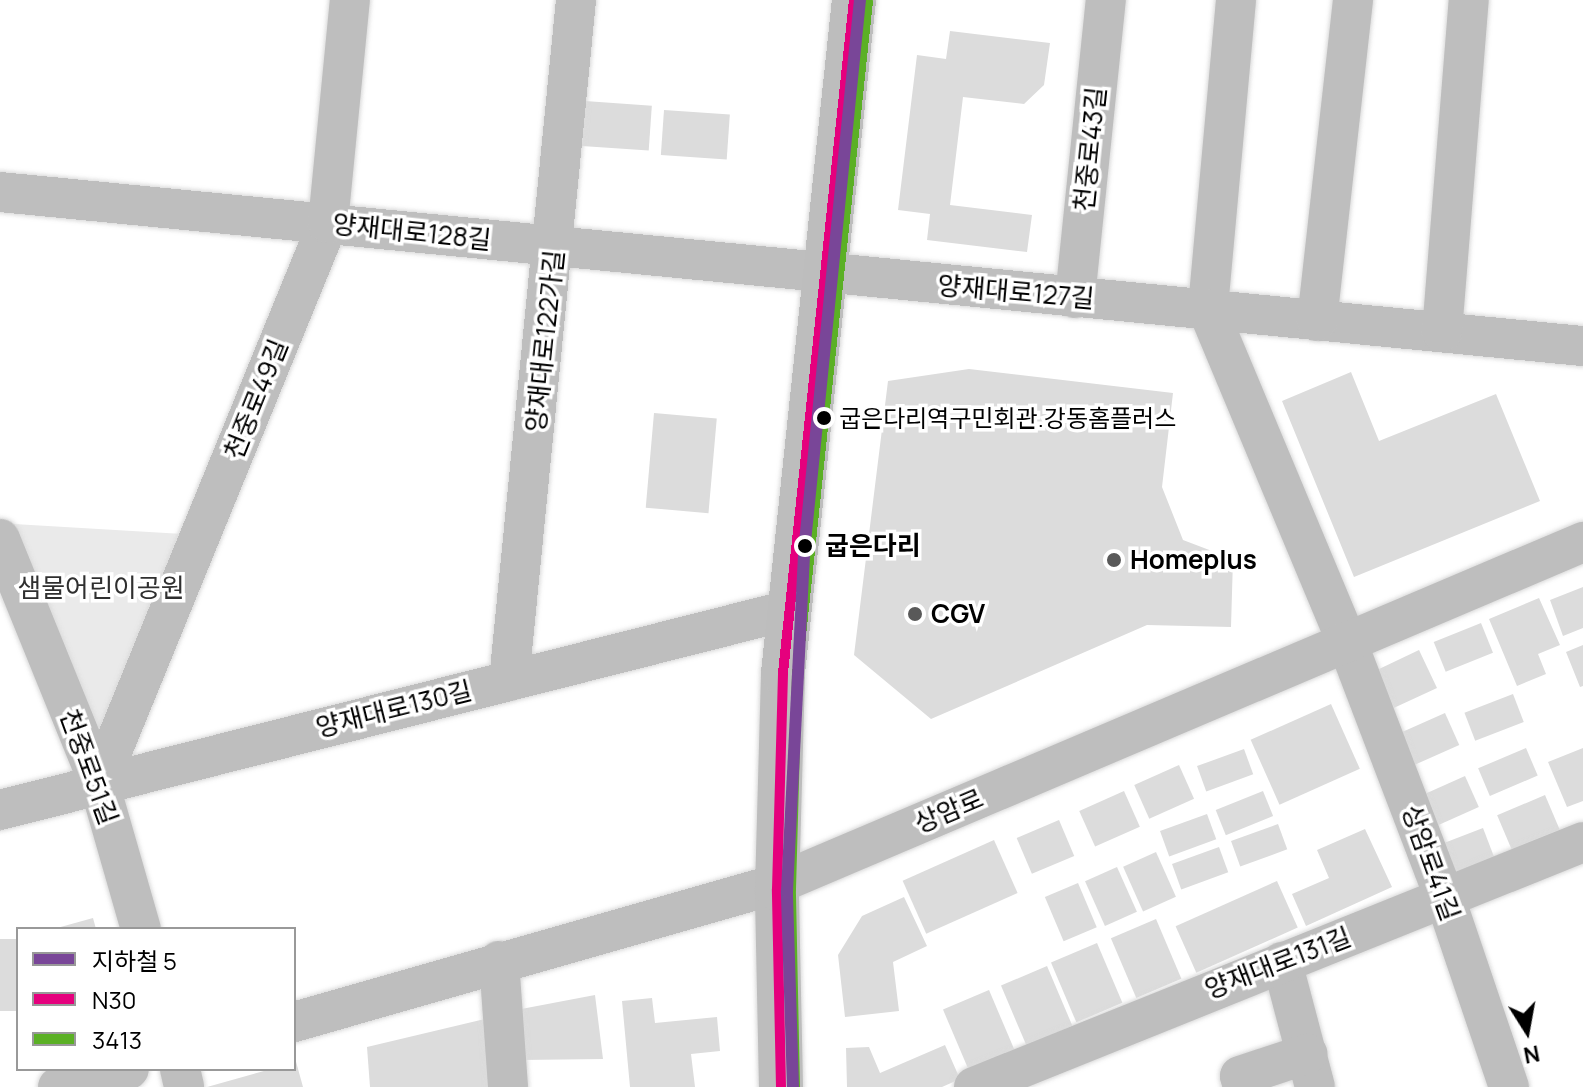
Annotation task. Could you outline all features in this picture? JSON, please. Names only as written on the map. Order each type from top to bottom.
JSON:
[{"type":"main road","points":[[781,1087],[777,884],[789,610],[854,0]]},
{"type":"street","name":"천중로49길","points":[[99,783],[328,223],[350,0]]},
{"type":"street","name":"양재대로122가길","points":[[509,681],[555,247],[576,0]]},
{"type":"street","name":"천중로43길","points":[[1075,298],[1106,0]]},
{"type":"street","points":[[1208,310],[1236,0]]},
{"type":"street","points":[[1317,321],[1353,0]]},
{"type":"street","points":[[1442,332],[1469,0]]},
{"type":"street","name":"양재대로128길","points":[[0,192],[824,275]]},
{"type":"street","name":"양재대로127길","points":[[824,275],[1583,346]]},
{"type":"street","name":"상암로41길","points":[[1208,310],[1347,642],[1445,898],[1509,1087]]},
{"type":"street","name":"천중로51길","points":[[0,539],[14,612],[99,783],[140,927]]},
{"type":"street","name":"상암로","points":[[296,1021],[777,884],[1583,542]]},
{"type":"street","name":"양재대로130길","points":[[0,810],[789,610]]},
{"type":"street","name":"양재대로131길","points":[[974,1087],[1051,1070],[1282,962],[1583,842]]},
{"type":"street","points":[[499,961],[508,1087]]},
{"type":"street","points":[[1243,1087],[1240,1076],[1311,1070],[1282,962]]},
{"type":"street","points":[[58,1087],[121,1071]]},
{"type":"green space","name":"샘물어린이공원","points":[[14,524],[183,534],[101,749]]},
{"type":"building","points":[[950,31],[1050,43],[1044,85],[1024,104],[963,97],[950,205],[1032,215],[1027,252],[927,240],[930,214],[898,210],[917,55],[946,59]]},
{"type":"building","points":[[585,101],[652,106],[649,151],[582,146]]},
{"type":"building","points":[[664,110],[730,115],[727,159],[661,155]]},
{"type":"building","points":[[969,369],[1173,393],[1162,487],[1183,540],[1233,559],[1231,627],[1147,625],[931,719],[854,655],[888,381]]},
{"type":"building","points":[[1351,372],[1379,441],[1496,394],[1540,501],[1354,577],[1282,401]]},
{"type":"building","points":[[654,413],[717,418],[708,513],[646,508]]},
{"type":"building","points":[[1583,587],[1583,628],[1563,636],[1550,600]]},
{"type":"building","points":[[1539,598],[1560,645],[1538,654],[1546,674],[1517,686],[1489,619]]},
{"type":"building","points":[[1481,623],[1493,653],[1446,672],[1434,642]]},
{"type":"building","points":[[1583,645],[1583,686],[1580,687],[1566,652]]},
{"type":"building","points":[[1419,650],[1437,688],[1385,712],[1377,670]]},
{"type":"building","points":[[1513,694],[1524,722],[1475,741],[1464,713]]},
{"type":"building","points":[[1331,704],[1360,769],[1279,805],[1251,740]]},
{"type":"building","points":[[1445,713],[1459,745],[1415,764],[1401,733]]},
{"type":"building","points":[[1526,748],[1538,776],[1490,796],[1478,768]]},
{"type":"building","points":[[1583,748],[1583,801],[1567,807],[1548,762]]},
{"type":"building","points":[[1244,749],[1253,774],[1206,791],[1197,766]]},
{"type":"building","points":[[1179,765],[1194,799],[1149,819],[1134,785]]},
{"type":"building","points":[[1465,776],[1479,807],[1434,827],[1420,796]]},
{"type":"building","points":[[1124,791],[1140,827],[1095,847],[1079,811]]},
{"type":"building","points":[[1263,791],[1273,816],[1226,835],[1216,810]]},
{"type":"building","points":[[1545,795],[1561,833],[1513,853],[1497,815]]},
{"type":"building","points":[[1207,814],[1216,839],[1169,856],[1160,831]]},
{"type":"building","points":[[1059,820],[1074,856],[1032,874],[1017,838]]},
{"type":"building","points":[[1278,824],[1287,849],[1240,866],[1231,841]]},
{"type":"building","points":[[1483,828],[1497,864],[1452,882],[1438,845]]},
{"type":"building","points":[[1365,829],[1392,887],[1306,926],[1292,894],[1329,878],[1317,850]]},
{"type":"building","points":[[994,840],[1018,893],[926,934],[903,881]]},
{"type":"building","points":[[1219,847],[1228,872],[1181,889],[1172,864]]},
{"type":"building","points":[[1156,852],[1176,897],[1143,911],[1123,867]]},
{"type":"building","points":[[1117,867],[1137,912],[1105,926],[1085,881]]},
{"type":"building","points":[[1277,881],[1298,928],[1196,973],[1176,926]]},
{"type":"building","points":[[1078,883],[1097,927],[1064,941],[1045,897]]},
{"type":"building","points":[[904,897],[927,946],[893,962],[899,1011],[845,1017],[838,955],[862,916]]},
{"type":"building","points":[[93,918],[95,927],[61,927]]},
{"type":"building","points":[[1156,919],[1181,979],[1136,998],[1111,938]]},
{"type":"building","points":[[0,939],[16,939],[16,1011],[0,1011]]},
{"type":"building","points":[[1097,943],[1122,1003],[1076,1022],[1051,963]]},
{"type":"building","points":[[1047,966],[1072,1026],[1026,1045],[1001,986]]},
{"type":"building","points":[[989,990],[1014,1050],[968,1069],[943,1010]]},
{"type":"building","points":[[595,995],[603,1059],[521,1060],[516,1010]]},
{"type":"building","points":[[652,998],[655,1023],[717,1017],[720,1051],[691,1054],[695,1087],[630,1087],[622,1001]]},
{"type":"building","points":[[489,1018],[496,1087],[370,1087],[367,1047]]},
{"type":"building","points":[[945,1045],[960,1079],[942,1087],[847,1087],[846,1048],[869,1047],[880,1073]]},
{"type":"building","points":[[296,1062],[303,1087],[207,1087],[264,1071],[296,1071]]},
{"type":"metro line","name":"5","points":[[793,1087],[787,891],[804,552],[860,0]]},
{"type":"transit line","name":"N30","points":[[781,1087],[777,889],[783,673],[854,0]]},
{"type":"transit line","name":"3413","points":[[795,1087],[791,889],[797,674],[868,1]]},
{"type":"place","name":"굽은다리역구민회관.강동홈플러스","points":[[824,418]]},
{"type":"place","name":"굽은다리","points":[[805,546]]},
{"type":"place","name":"Homeplus","points":[[1114,560]]},
{"type":"place","name":"CGV","points":[[915,614]]}]
